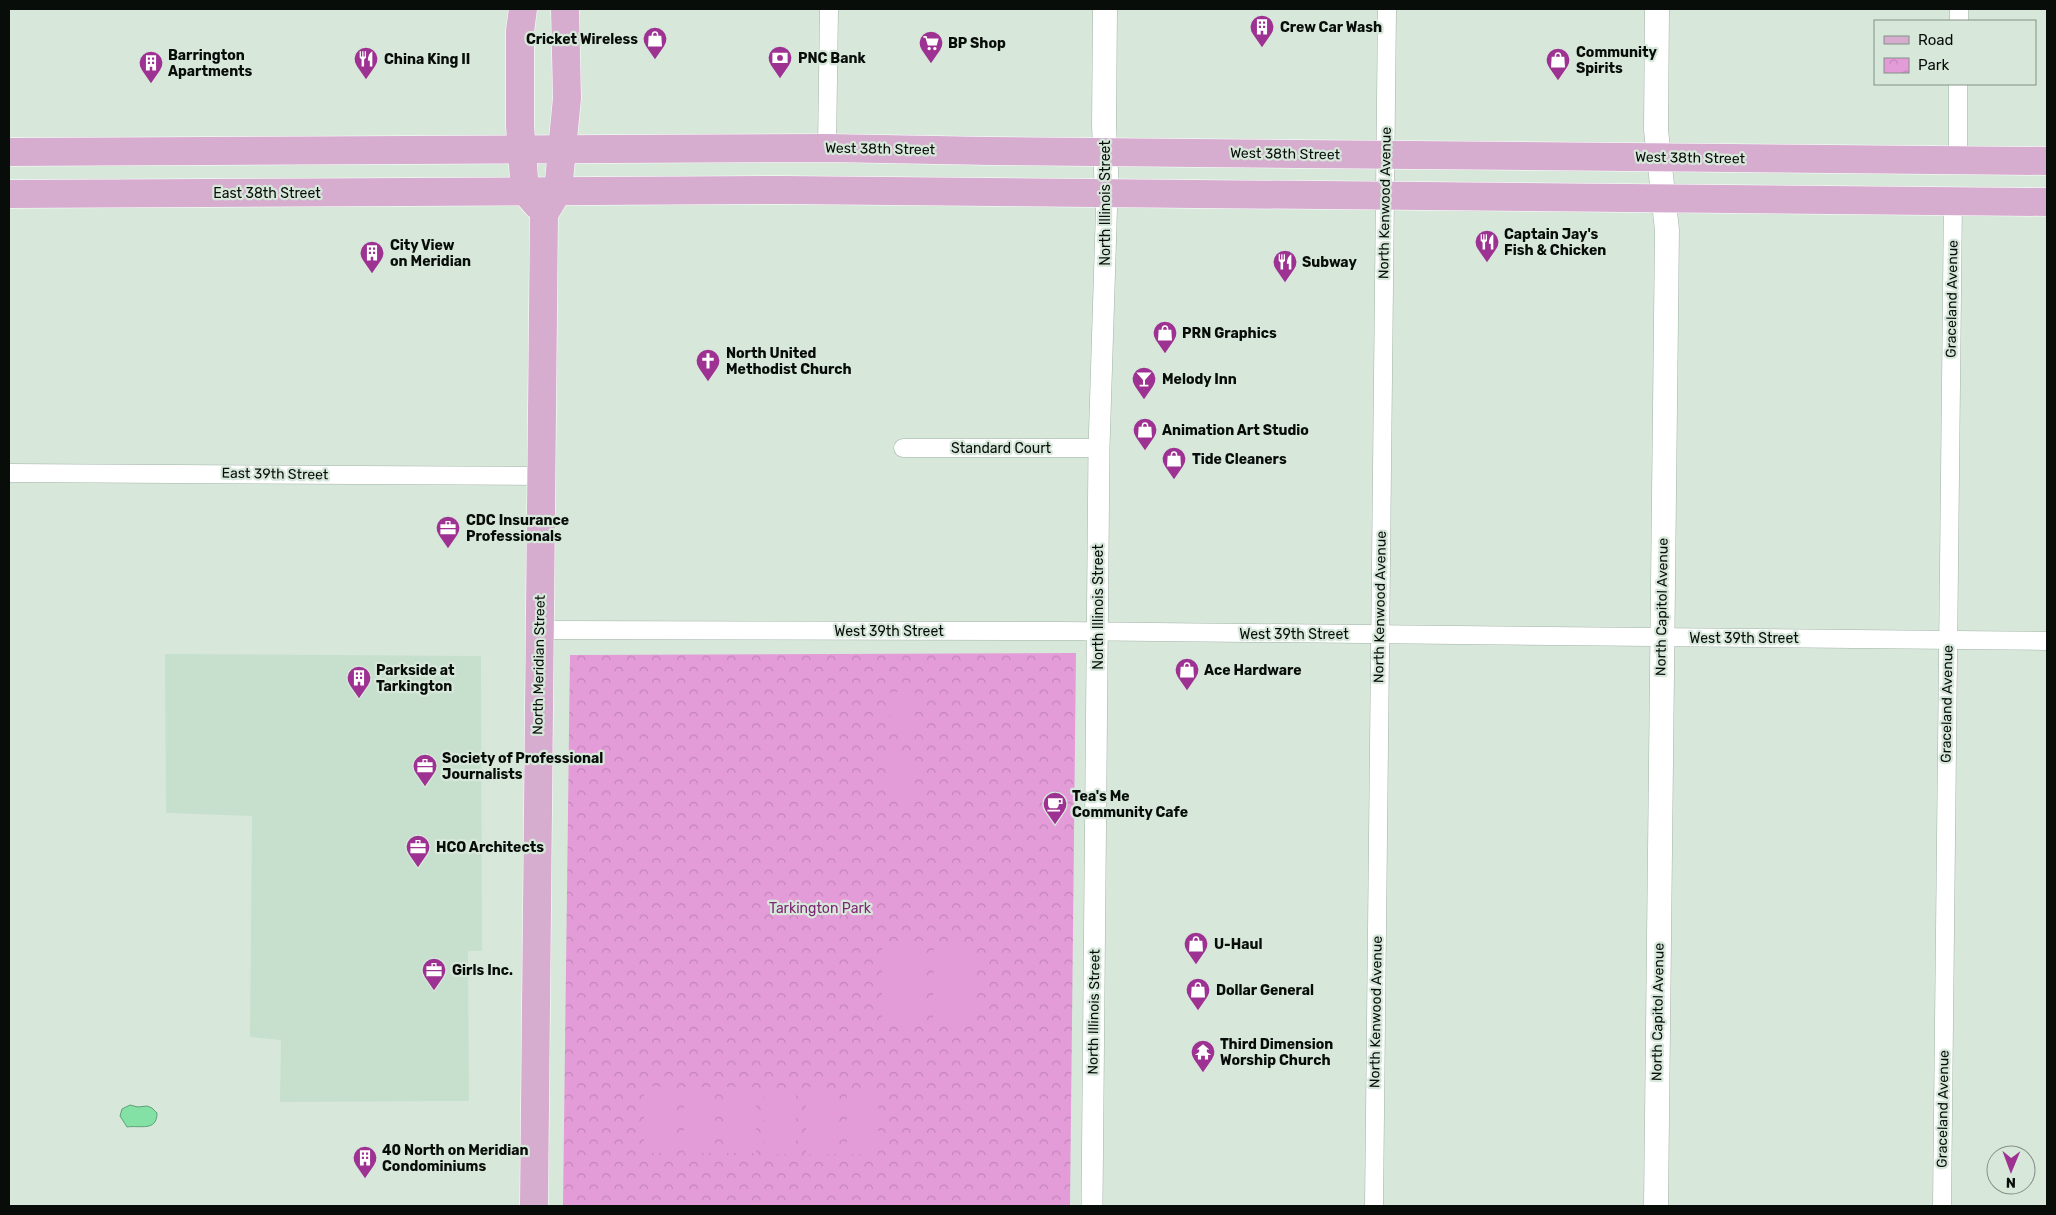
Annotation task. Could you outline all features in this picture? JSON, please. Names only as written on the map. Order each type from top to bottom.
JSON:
[{"type":"main road","points":[[523,9],[520,32],[519,106],[525,191],[551,202],[784,190],[2047,202]]},
{"type":"main road","name":"North Meridian Street","points":[[534,1206],[542,476],[551,202],[562,150],[567,98],[566,9]]},
{"type":"main road","name":"North Illinois Street","points":[[1105,9],[1106,193]]},
{"type":"main road","name":"North Capitol Avenue","points":[[1656,1206],[1667,230],[1656,130],[1657,9]]},
{"type":"main road","name":"West 38th Street","points":[[522,150],[827,148],[2047,162]]},
{"type":"main road","points":[[9,152],[522,150]]},
{"type":"main road","name":"East 38th Street","points":[[9,194],[444,193],[525,191]]},
{"type":"street","points":[[827,148],[829,9]]},
{"type":"street","name":"North Kenwood Avenue","points":[[1374,1206],[1387,9]]},
{"type":"street","points":[[1958,85],[1958,160]]},
{"type":"street","name":"North Illinois Street","points":[[1092,1206],[1100,448],[1106,193]]},
{"type":"street","name":"Graceland Avenue","points":[[1942,1206],[1953,201]]},
{"type":"street","name":"Standard Court","points":[[903,448],[1100,448]]},
{"type":"street","name":"East 39th Street","points":[[9,473],[542,476]]},
{"type":"street","name":"West 39th Street","points":[[540,630],[1380,634],[2047,641]]},
{"type":"shaded area","points":[[165,654],[481,656],[482,951],[468,951],[469,1101],[280,1102],[281,1040],[250,1037],[252,816],[166,813]]},
{"type":"shaded area","points":[[130,1105],[152,1108],[157,1113],[154,1123],[147,1126],[127,1127],[120,1116],[122,1109]]},
{"type":"green space","name":"Tarkington Park","points":[[1076,653],[1070,1206],[563,1206],[570,655]]},
{"type":"green space","points":[[890,692],[915,692],[915,734],[890,734]]},
{"type":"green space","points":[[889,753],[915,753],[915,795],[889,795]]},
{"type":"green space","points":[[882,941],[926,941],[925,1021],[882,1020]]},
{"type":"green space","points":[[934,942],[976,942],[976,1021],[933,1021]]},
{"type":"green space","points":[[644,1086],[675,1087],[675,1153],[644,1153]]},
{"type":"green space","points":[[684,1087],[715,1087],[715,1153],[684,1153]]},
{"type":"green space","points":[[725,1087],[756,1087],[756,1153],[725,1153]]},
{"type":"green space","points":[[806,1087],[837,1088],[837,1154],[806,1154]]},
{"type":"green space","points":[[765,1088],[796,1088],[796,1154],[765,1154]]},
{"type":"green space","points":[[847,1088],[878,1088],[878,1154],[847,1154]]},
{"type":"place","name":"Crew Car Wash","points":[[1262,48]]},
{"type":"place","name":"Cricket Wireless","points":[[655,60]]},
{"type":"place","name":"BP Shop","points":[[931,64]]},
{"type":"place","name":"PNC Bank","points":[[780,79]]},
{"type":"place","name":"China King II","points":[[366,80]]},
{"type":"place","name":"Community Spirits","points":[[1558,81]]},
{"type":"place","name":"Barrington Apartments","points":[[151,84]]},
{"type":"place","name":"Captain Jay's Fish & Chicken","points":[[1487,263]]},
{"type":"place","name":"City View on Meridian","points":[[372,274]]},
{"type":"place","name":"Subway","points":[[1285,283]]},
{"type":"place","name":"PRN Graphics","points":[[1165,354]]},
{"type":"place","name":"North United Methodist Church","points":[[708,382]]},
{"type":"place","name":"Melody Inn","points":[[1144,400]]},
{"type":"place","name":"Animation Art Studio","points":[[1145,451]]},
{"type":"place","name":"Tide Cleaners","points":[[1174,480]]},
{"type":"place","name":"CDC Insurance Professionals","points":[[448,549]]},
{"type":"place","name":"Ace Hardware","points":[[1187,691]]},
{"type":"place","name":"Parkside at Tarkington","points":[[359,699]]},
{"type":"place","name":"Society of Professional Journalists","points":[[425,787]]},
{"type":"place","name":"Tea's Me Community Cafe","points":[[1055,825]]},
{"type":"place","name":"HCO Architects","points":[[418,868]]},
{"type":"place","name":"U-Haul","points":[[1196,965]]},
{"type":"place","name":"Girls Inc.","points":[[434,991]]},
{"type":"place","name":"Dollar General","points":[[1198,1011]]},
{"type":"place","name":"Third Dimension Worship Church","points":[[1203,1073]]},
{"type":"place","name":"40 North on Meridian Condominiums","points":[[365,1179]]}]
